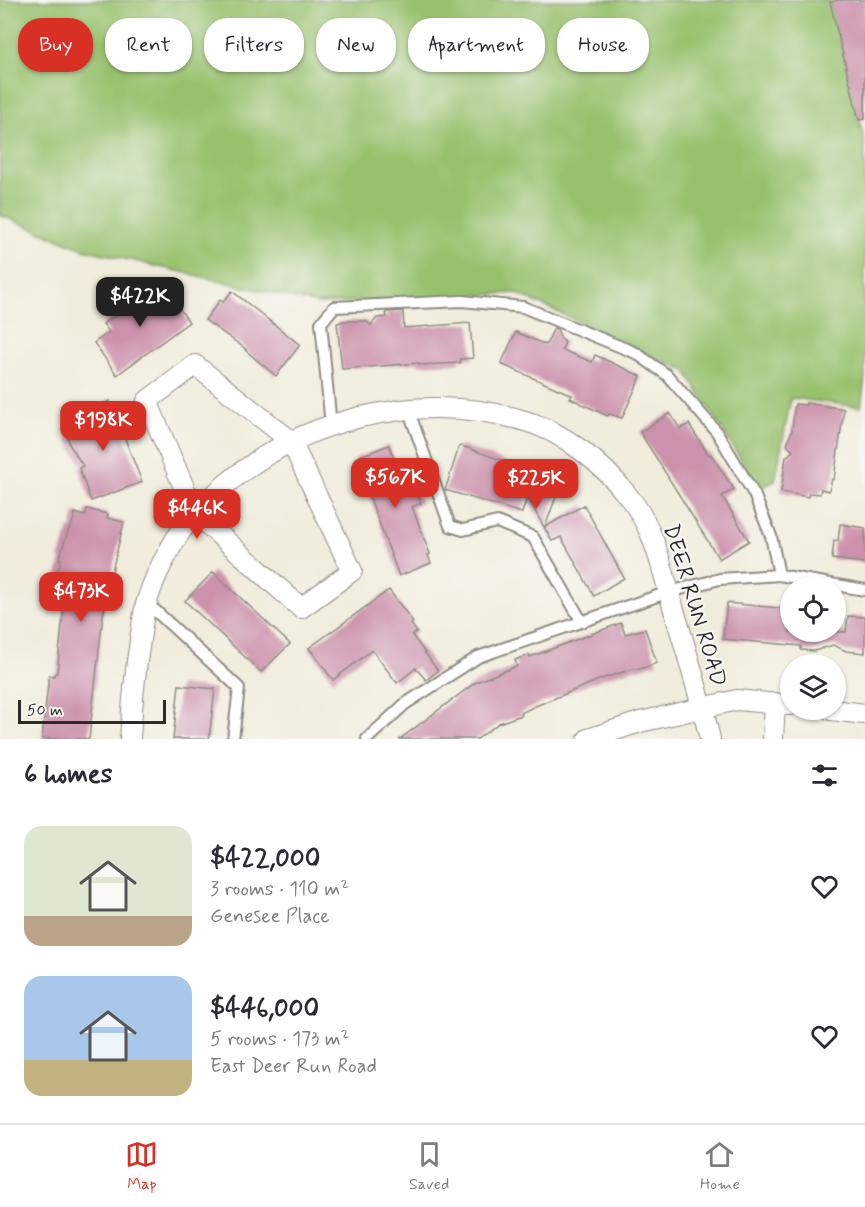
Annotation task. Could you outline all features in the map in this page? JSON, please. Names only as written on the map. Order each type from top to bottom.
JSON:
[{"type":"street","points":[[195,365],[291,441],[352,571],[301,608],[195,513],[147,401],[195,365]]},
{"type":"street","name":"DEER RUN ROAD","points":[[130,739],[133,690],[146,602],[169,550],[195,513],[228,482],[265,455],[291,441],[354,418],[408,408],[466,408],[526,421],[565,439],[599,465],[628,496],[650,528],[710,739]]},
{"type":"street","points":[[588,739],[640,722],[737,700],[780,704]]},
{"type":"street","points":[[846,712],[865,714]]},
{"type":"street","points":[[773,739],[780,714]]},
{"type":"lane","points":[[331,426],[321,323],[334,308],[462,301],[524,307],[636,353],[667,375],[717,432],[754,494],[771,536],[778,575]]},
{"type":"lane","points":[[408,408],[450,526],[463,530],[497,522],[533,537],[582,622]]},
{"type":"lane","points":[[367,739],[405,704],[478,657],[669,592],[720,579],[778,575],[865,590]]},
{"type":"lane","points":[[146,602],[239,688],[233,739]]},
{"type":"green space","points":[[0,0],[830,0],[865,143],[865,378],[861,407],[791,398],[775,481],[759,489],[686,371],[516,293],[318,304],[83,249],[0,215]]},
{"type":"building","points":[[865,0],[865,119],[859,120],[830,2]]},
{"type":"building","points":[[156,282],[172,305],[175,302],[189,322],[117,375],[94,343],[109,332],[103,324],[117,314],[115,311]]},
{"type":"building","points":[[232,291],[300,345],[276,376],[246,349],[205,320],[220,300],[223,302]]},
{"type":"building","points":[[403,311],[404,328],[470,323],[473,358],[460,359],[460,363],[419,365],[419,363],[342,369],[337,323],[366,321],[371,325],[377,318],[387,317],[386,312]]},
{"type":"building","points":[[554,328],[565,342],[562,350],[592,362],[595,355],[641,376],[622,418],[609,414],[608,416],[570,398],[572,395],[501,364],[516,332],[546,345]]},
{"type":"building","points":[[110,401],[142,482],[91,501],[79,468],[83,466],[69,444],[68,437],[79,433],[73,415]]},
{"type":"building","points":[[806,403],[844,409],[834,479],[832,479],[829,491],[821,489],[820,494],[809,493],[808,497],[781,492],[786,457],[793,451],[787,445],[792,430],[795,404],[806,405]]},
{"type":"building","points":[[670,413],[680,429],[689,424],[734,489],[722,496],[749,541],[719,559],[640,432]]},
{"type":"building","points":[[389,445],[401,477],[410,473],[421,503],[412,507],[430,554],[428,555],[431,563],[399,576],[355,458]]},
{"type":"building","points":[[462,446],[554,479],[550,491],[557,494],[545,527],[584,505],[624,578],[594,596],[561,537],[552,541],[527,497],[522,513],[445,490],[459,447]]},
{"type":"building","points":[[87,509],[108,514],[107,518],[124,522],[103,615],[89,739],[42,739],[49,675],[54,676],[57,673],[67,594],[60,593],[64,576],[57,575],[61,559],[59,559],[75,513],[85,516]]},
{"type":"building","points":[[840,524],[865,528],[865,563],[832,559],[834,540],[838,541]]},
{"type":"building","points":[[213,572],[290,644],[261,672],[185,601]]},
{"type":"building","points":[[389,590],[413,622],[411,624],[417,632],[412,635],[438,671],[426,680],[416,668],[397,683],[372,650],[333,680],[309,648]]},
{"type":"building","points":[[727,603],[780,608],[780,642],[846,642],[848,616],[865,617],[865,653],[846,651],[833,645],[814,651],[801,650],[801,646],[723,639]]},
{"type":"building","points":[[621,623],[625,634],[645,629],[657,663],[604,678],[533,707],[521,713],[522,715],[499,723],[477,739],[400,739],[476,682],[517,666],[515,660],[529,655],[530,657]]},
{"type":"building","points":[[179,685],[215,689],[209,739],[173,739]]}]
